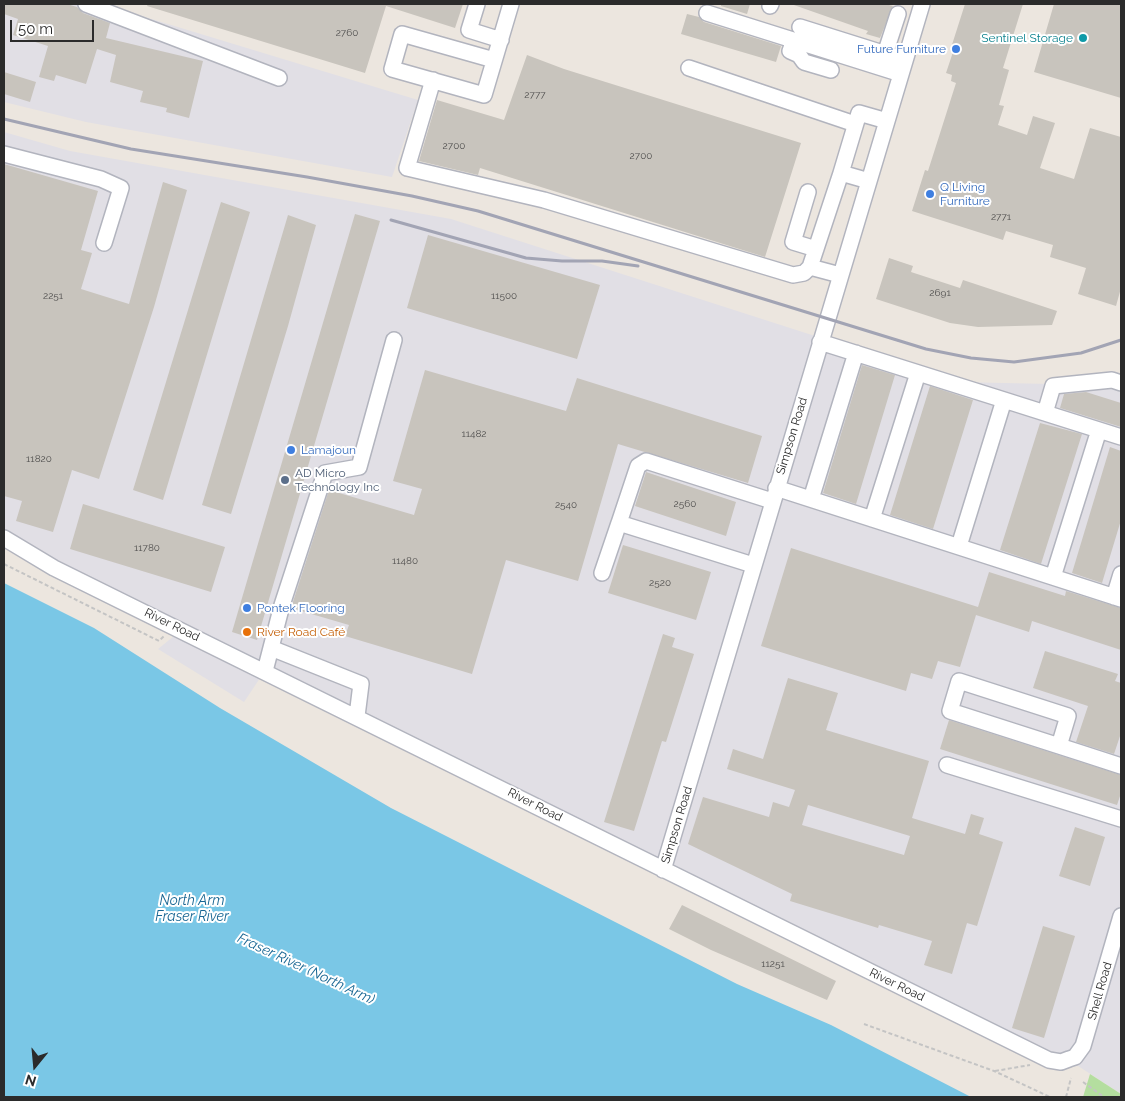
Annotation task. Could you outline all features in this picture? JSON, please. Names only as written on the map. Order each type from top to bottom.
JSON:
[{"type":"street","points":[[86,4],[279,78]]},
{"type":"street","points":[[477,4],[469,30],[500,40]]},
{"type":"street","points":[[494,60],[402,34],[392,69],[484,95],[511,4]]},
{"type":"street","name":"Simpson Road","points":[[664,870],[753,565],[922,4]]},
{"type":"street","points":[[707,13],[885,54],[903,67]]},
{"type":"street","points":[[885,54],[898,14]]},
{"type":"street","points":[[797,34],[903,67]]},
{"type":"street","points":[[797,34],[790,51],[799,55],[804,62],[831,70]]},
{"type":"street","points":[[689,68],[855,124]]},
{"type":"street","points":[[433,80],[407,168],[544,200],[793,275],[804,273],[810,267],[859,113],[887,121]]},
{"type":"street","points":[[4,154],[101,179],[121,188],[104,243]]},
{"type":"street","points":[[841,173],[869,181]]},
{"type":"street","points":[[808,192],[793,242],[816,249]]},
{"type":"street","points":[[810,267],[840,276]]},
{"type":"street","points":[[265,671],[282,606],[325,473],[359,467],[394,340]]},
{"type":"street","points":[[820,342],[1121,437]]},
{"type":"street","points":[[811,499],[856,353]]},
{"type":"street","points":[[872,519],[918,372]]},
{"type":"street","points":[[1045,413],[1053,386],[1112,380],[1121,383]]},
{"type":"street","points":[[959,546],[1004,400]]},
{"type":"street","points":[[1054,577],[1099,430]]},
{"type":"street","points":[[602,573],[638,466],[646,461],[774,495],[811,499],[1118,598],[1121,574]]},
{"type":"street","points":[[619,523],[753,565]]},
{"type":"street","name":"River Road","points":[[4,538],[54,568],[357,716],[1049,1060],[1061,1062],[1069,1060]]},
{"type":"street","points":[[271,648],[361,684],[357,716]]},
{"type":"street","points":[[1059,746],[1068,716],[959,681],[950,711],[1121,766]]},
{"type":"street","points":[[947,765],[1121,819]]},
{"type":"street","name":"Shell Road","points":[[1069,1060],[1075,1057],[1086,1038],[1121,916]]},
{"type":"path","points":[[4,564],[159,641],[175,627]]},
{"type":"path","points":[[864,1024],[994,1071],[1050,1097]]},
{"type":"path","points":[[994,1071],[1020,1067]]},
{"type":"path","points":[[1066,1097],[1071,1078]]},
{"type":"path","points":[[1084,1082],[1104,1097]]},
{"type":"shaded area","points":[[4,4],[102,4],[418,100],[392,177],[86,122],[4,102]]},
{"type":"shaded area","points":[[4,132],[70,151],[451,219],[958,382],[1050,384],[1121,375],[1121,1094],[1069,1060],[1061,1062],[4,538]]},
{"type":"shaded area","points":[[179,632],[262,675],[244,702],[158,649]]},
{"type":"green space","points":[[1090,1074],[1121,1094],[1121,1097],[1083,1097]]},
{"type":"water","name":"North Arm Fraser River","points":[[4,583],[94,628],[220,708],[391,808],[737,984],[831,1025],[971,1097],[4,1097]]},
{"type":"building","points":[[4,4],[67,4],[77,7],[83,13],[110,23],[106,38],[203,61],[189,118],[166,112],[167,108],[140,102],[143,91],[110,82],[116,55],[97,49],[86,84],[56,75],[54,81],[39,77],[48,46],[13,35],[18,19],[4,14]]},
{"type":"building","points":[[148,4],[463,4],[455,28],[386,6],[365,73],[147,6]]},
{"type":"building","points":[[721,4],[750,4],[747,14],[721,6]]},
{"type":"building","points":[[791,4],[885,4],[893,6],[880,38],[866,34],[868,31]]},
{"type":"building","points":[[965,4],[1023,4],[1003,68],[1009,70],[999,105],[1004,106],[998,125],[1027,135],[1033,116],[1055,123],[1040,168],[1074,179],[1090,128],[1121,137],[1121,288],[1116,306],[1078,294],[1086,268],[1050,257],[1053,245],[1006,231],[1003,240],[912,211],[925,170],[928,171],[956,83],[951,81],[952,75],[946,73],[953,52],[950,51]]},
{"type":"building","name":"Sentinel Storage","points":[[1054,4],[1121,4],[1121,98],[1034,72]]},
{"type":"building","points":[[687,14],[699,17],[704,22],[781,46],[776,62],[681,34]]},
{"type":"building","points":[[527,55],[564,69],[801,143],[765,257],[480,168],[478,175],[419,161],[437,100],[504,120]]},
{"type":"building","points":[[4,72],[36,82],[30,102],[4,94]]},
{"type":"building","points":[[4,164],[98,191],[81,250],[92,253],[81,289],[129,304],[163,182],[187,190],[154,307],[99,479],[72,470],[53,532],[16,521],[22,501],[4,496]]},
{"type":"building","points":[[221,202],[250,212],[163,500],[133,490]]},
{"type":"building","points":[[355,214],[380,221],[257,640],[232,632]]},
{"type":"building","points":[[288,215],[316,225],[288,326],[231,514],[202,505]]},
{"type":"building","points":[[428,235],[600,285],[577,359],[407,308]]},
{"type":"building","points":[[889,258],[913,266],[911,272],[960,288],[963,280],[1057,311],[1052,325],[978,327],[950,323],[876,299]]},
{"type":"building","points":[[862,365],[895,375],[856,504],[823,493]]},
{"type":"building","points":[[425,370],[566,411],[577,378],[762,436],[748,483],[618,444],[578,581],[506,560],[472,674],[345,636],[349,625],[291,608],[329,490],[414,515],[422,489],[393,481]]},
{"type":"building","points":[[930,386],[973,400],[933,529],[890,515]]},
{"type":"building","points":[[1086,392],[1121,403],[1121,427],[1060,408],[1064,394]]},
{"type":"building","points":[[1040,423],[1082,434],[1041,564],[1000,550]]},
{"type":"building","points":[[1110,447],[1121,451],[1121,520],[1102,583],[1072,573]]},
{"type":"building","points":[[646,472],[736,502],[726,536],[635,506]]},
{"type":"building","points":[[83,504],[225,547],[211,592],[70,549]]},
{"type":"building","points":[[623,545],[711,572],[696,620],[608,593]]},
{"type":"building","points":[[791,548],[978,607],[989,572],[1065,596],[1066,591],[1121,608],[1121,650],[1032,621],[1029,632],[976,615],[960,667],[938,661],[932,679],[911,673],[906,691],[761,646]]},
{"type":"building","points":[[663,634],[675,638],[672,647],[694,654],[666,742],[662,741],[634,831],[604,822]]},
{"type":"building","points":[[1045,651],[1118,674],[1115,681],[1121,683],[1121,733],[1114,754],[1076,742],[1088,706],[1033,688]]},
{"type":"building","points":[[788,678],[838,693],[826,730],[929,761],[912,818],[965,834],[971,814],[984,818],[979,834],[1003,842],[977,926],[967,923],[952,974],[924,965],[932,941],[879,925],[878,928],[790,901],[792,894],[688,844],[703,797],[769,817],[773,802],[789,807],[795,790],[727,769],[733,749],[763,759]],"holes":[[[808,805],[910,836],[904,855],[802,825]]]},
{"type":"building","points":[[949,720],[1121,775],[1121,793],[1117,805],[940,749]]},
{"type":"building","points":[[1075,827],[1105,837],[1090,886],[1059,876]]},
{"type":"building","points":[[682,905],[836,981],[827,1000],[711,950],[669,929]]},
{"type":"building","points":[[1043,926],[1075,936],[1044,1038],[1012,1028]]},
{"type":"railway","points":[[4,119],[131,149],[307,177],[412,196],[478,211],[926,349],[971,358],[1014,362],[1081,353],[1121,340]]},
{"type":"railway","points":[[391,220],[526,258],[562,261],[602,261],[638,266]]},
{"type":"place","name":"Sentinel Storage","points":[[1083,38]]},
{"type":"place","name":"Future Furniture","points":[[956,49]]},
{"type":"place","name":"Q Living Furniture","points":[[930,194]]},
{"type":"place","name":"Lamajoun","points":[[291,450]]},
{"type":"place","name":"AD Micro Technology Inc","points":[[285,480]]},
{"type":"place","name":"Pontek Flooring","points":[[247,608]]},
{"type":"place","name":"River Road Café","points":[[247,632]]},
{"type":"water label","name":"Fraser River (North Arm)","points":[[306,969]]}]
